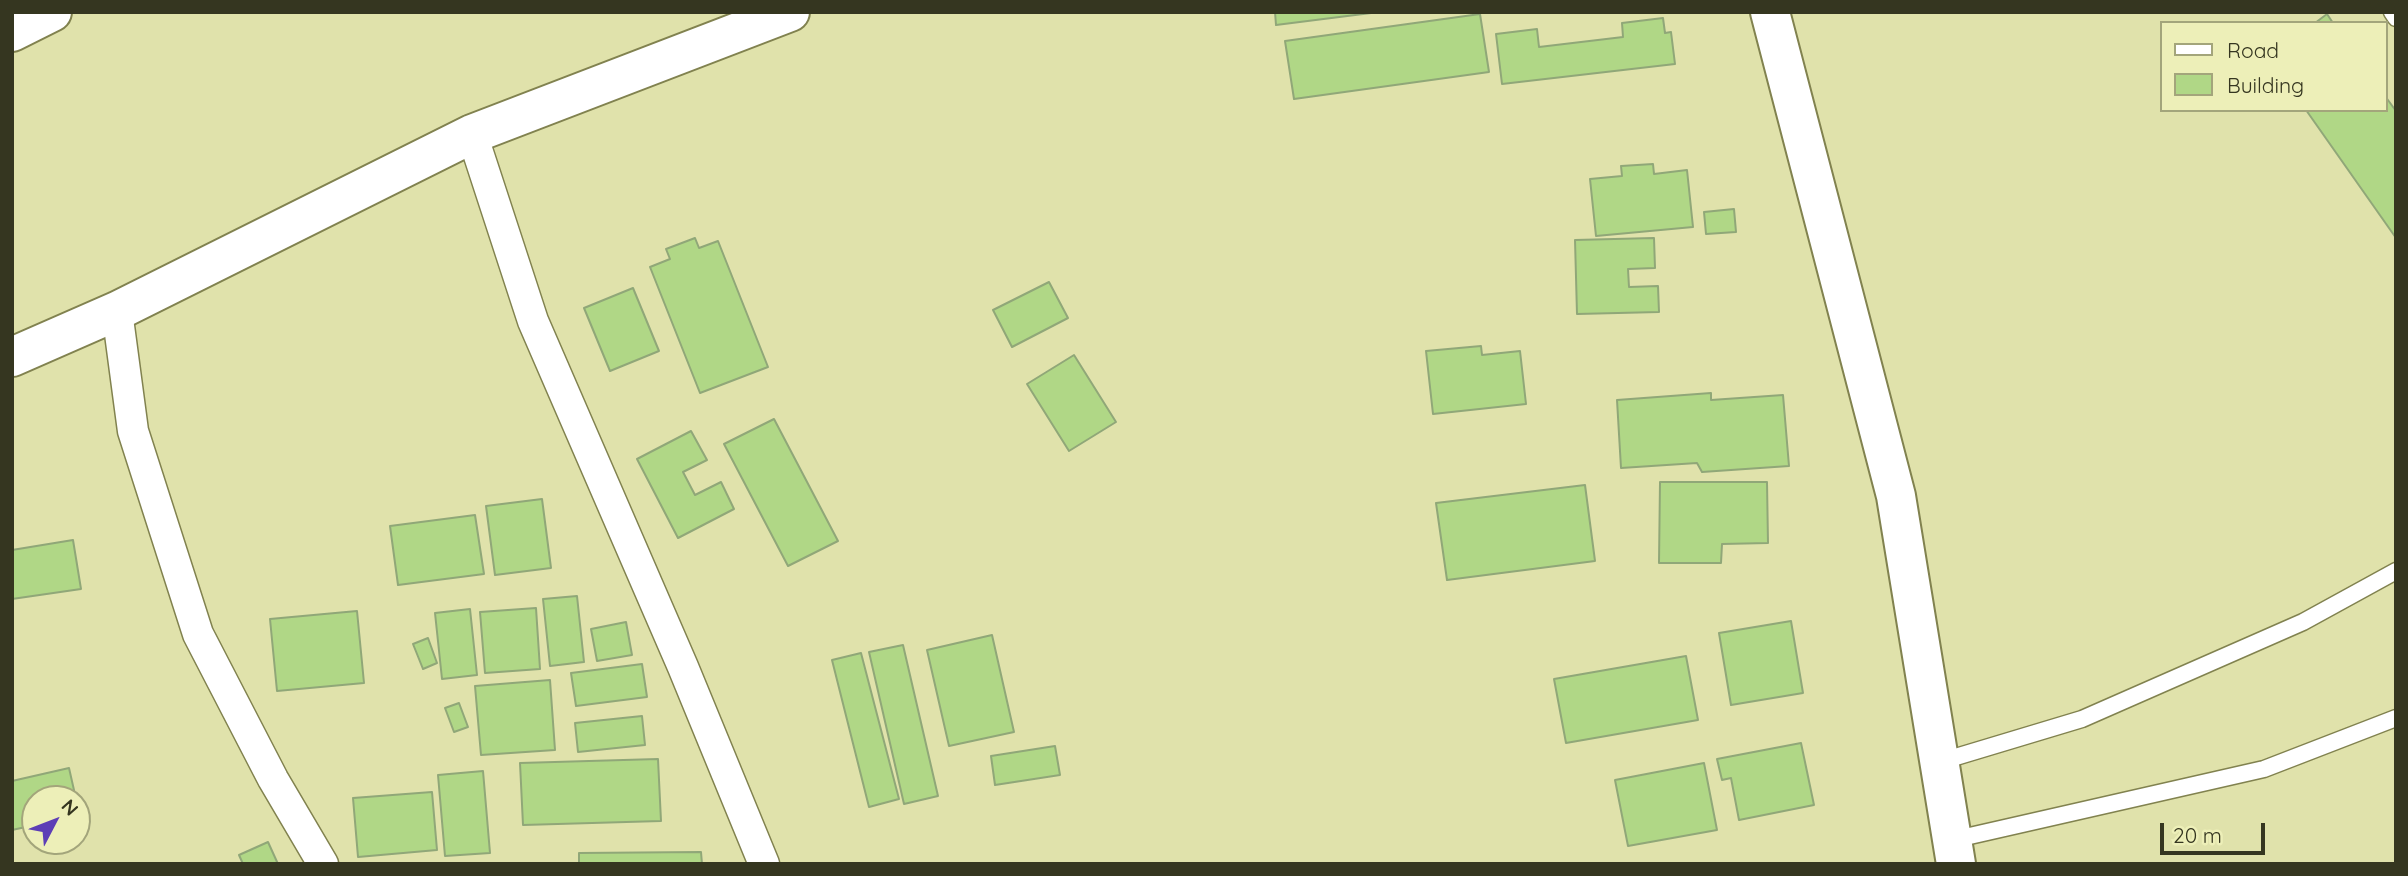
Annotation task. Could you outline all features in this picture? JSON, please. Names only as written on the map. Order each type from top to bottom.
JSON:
[{"type":"main road","points":[[12,32],[52,12]]},
{"type":"main road","points":[[12,357],[117,312],[472,134],[790,12]]},
{"type":"main road","points":[[1770,12],[1896,496],[1954,852]]},
{"type":"street","points":[[472,134],[533,321],[683,667],[764,864]]},
{"type":"street","points":[[117,312],[133,431],[198,634],[273,779],[323,864]]},
{"type":"lane","points":[[2392,12],[2396,18]]},
{"type":"lane","points":[[1939,762],[2081,719],[2303,622],[2396,571]]},
{"type":"lane","points":[[1954,852],[2264,769],[2396,718]]},
{"type":"building","points":[[1275,12],[1379,12],[1276,25]]},
{"type":"building","points":[[1480,14],[1489,72],[1294,99],[1285,41]]},
{"type":"building","points":[[2327,14],[2332,21],[2318,21]]},
{"type":"building","points":[[1663,18],[1665,33],[1671,32],[1675,64],[1502,84],[1496,34],[1537,29],[1539,47],[1623,37],[1622,23]]},
{"type":"building","points":[[2387,99],[2396,111],[2396,238],[2307,112],[2387,112]]},
{"type":"building","points":[[1653,164],[1654,174],[1687,170],[1693,227],[1596,236],[1590,179],[1622,176],[1621,166]]},
{"type":"building","points":[[1734,209],[1736,232],[1706,234],[1704,212]]},
{"type":"building","points":[[695,238],[699,248],[718,241],[768,367],[700,393],[650,267],[670,259],[666,249]]},
{"type":"building","points":[[1654,238],[1655,268],[1628,269],[1629,287],[1658,286],[1659,312],[1577,314],[1575,240]]},
{"type":"building","points":[[1049,282],[1068,318],[1012,347],[993,310]]},
{"type":"building","points":[[633,288],[659,351],[610,371],[584,308]]},
{"type":"building","points":[[1481,346],[1482,355],[1520,351],[1526,404],[1433,414],[1426,351]]},
{"type":"building","points":[[1074,355],[1116,422],[1069,451],[1027,384]]},
{"type":"building","points":[[1711,393],[1711,400],[1783,395],[1789,466],[1702,472],[1697,463],[1621,468],[1617,400]]},
{"type":"building","points":[[774,419],[838,541],[788,566],[724,444]]},
{"type":"building","points":[[691,431],[707,460],[683,472],[695,495],[721,482],[734,509],[678,538],[637,459]]},
{"type":"building","points":[[1660,482],[1767,482],[1768,543],[1722,544],[1721,563],[1659,563]]},
{"type":"building","points":[[1585,485],[1595,561],[1447,580],[1436,503]]},
{"type":"building","points":[[542,499],[551,568],[495,575],[486,506]]},
{"type":"building","points":[[475,515],[484,574],[398,585],[390,526]]},
{"type":"building","points":[[73,540],[81,589],[12,599],[12,550]]},
{"type":"building","points":[[577,596],[584,662],[550,666],[543,599]]},
{"type":"building","points":[[536,608],[540,669],[485,673],[480,612]]},
{"type":"building","points":[[470,609],[477,675],[442,679],[435,613]]},
{"type":"building","points":[[357,611],[364,683],[277,691],[270,619]]},
{"type":"building","points":[[1791,621],[1803,693],[1731,705],[1719,633]]},
{"type":"building","points":[[626,622],[632,655],[597,661],[591,629]]},
{"type":"building","points":[[992,635],[1014,732],[949,746],[927,650]]},
{"type":"building","points":[[428,638],[437,663],[423,669],[413,644]]},
{"type":"building","points":[[903,645],[938,796],[904,804],[869,652]]},
{"type":"building","points":[[861,653],[899,799],[869,807],[832,660]]},
{"type":"building","points":[[1686,656],[1698,720],[1566,743],[1554,679]]},
{"type":"building","points":[[642,664],[647,697],[576,706],[571,673]]},
{"type":"building","points":[[550,680],[555,750],[481,755],[475,686]]},
{"type":"building","points":[[459,703],[468,727],[454,732],[445,708]]},
{"type":"building","points":[[642,716],[645,745],[578,752],[575,723]]},
{"type":"building","points":[[1801,743],[1814,805],[1739,820],[1731,778],[1722,780],[1717,759]]},
{"type":"building","points":[[1055,746],[1060,775],[995,785],[991,756]]},
{"type":"building","points":[[658,759],[661,821],[523,825],[520,763]]},
{"type":"building","points":[[1704,763],[1717,830],[1628,846],[1615,780]]},
{"type":"building","points":[[69,768],[73,785],[21,785],[21,828],[12,830],[12,781]]},
{"type":"building","points":[[483,771],[490,853],[445,856],[438,775]]},
{"type":"building","points":[[432,792],[437,850],[358,857],[353,798]]},
{"type":"building","points":[[268,842],[278,864],[243,864],[239,855]]},
{"type":"building","points":[[701,852],[702,864],[579,864],[579,853]]}]
